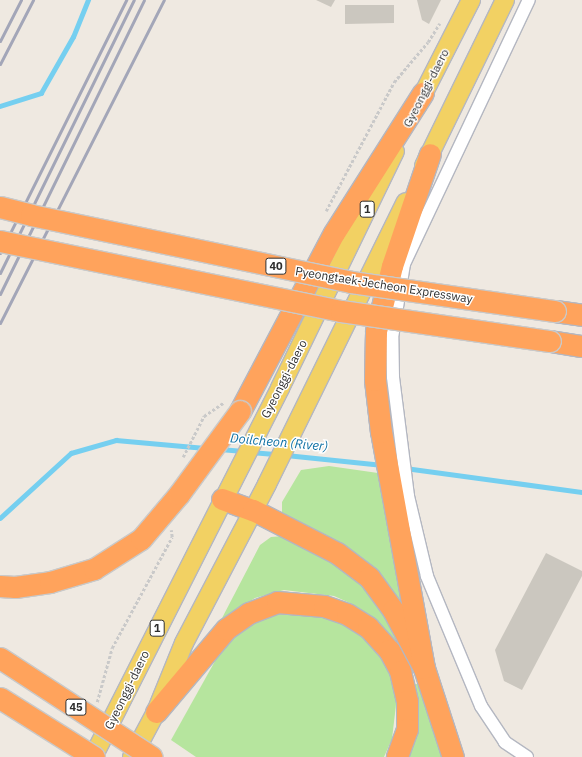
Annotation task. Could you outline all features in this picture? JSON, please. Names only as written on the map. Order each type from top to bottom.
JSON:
[{"type":"highway","points":[[0,586],[15,587],[50,582],[94,569],[141,539],[179,494],[240,411],[334,233],[424,93]]},
{"type":"highway","points":[[424,668],[390,430],[375,380],[376,331],[392,266],[430,154]]},
{"type":"highway","name":"Pyeongtaek-Jecheon Expressway","points":[[0,207],[38,217],[352,282],[582,315]]},
{"type":"highway","points":[[0,241],[341,311],[582,346]]},
{"type":"highway","points":[[222,499],[253,510],[337,553],[368,577],[393,610],[424,668],[453,757]]},
{"type":"highway","points":[[156,712],[226,629],[250,613],[277,602],[324,606],[347,614],[368,627],[389,650],[400,671],[407,701],[407,729],[397,757]]},
{"type":"highway","name":"45","points":[[0,658],[152,757]]},
{"type":"highway","points":[[0,698],[94,757]]},
{"type":"main road","name":"Gyeonggi-daero","points":[[94,757],[222,499],[265,417],[470,0]]},
{"type":"main road","points":[[132,757],[156,712],[184,643],[267,484],[505,0]]},
{"type":"street","points":[[390,430],[393,377],[392,338],[404,264],[529,0]]},
{"type":"street","points":[[400,496],[427,576],[481,706],[505,742],[527,757]]},
{"type":"path","points":[[182,459],[204,416]]},
{"type":"path","points":[[95,706],[112,648],[172,537],[171,523]]},
{"type":"green space","points":[[329,466],[378,473],[402,607],[343,546],[282,513],[282,502],[301,470]]},
{"type":"green space","points":[[284,536],[338,564],[371,592],[408,657],[402,659],[367,615],[352,604],[334,596],[284,590],[255,598],[221,620],[260,545],[271,537]]},
{"type":"green space","points":[[288,609],[310,611],[346,622],[374,644],[393,676],[397,696],[392,739],[384,757],[196,757],[171,740],[224,645],[254,620]]},
{"type":"green space","points":[[417,684],[421,689],[444,757],[408,757],[412,685]]},
{"type":"building","points":[[316,0],[335,0],[331,7]]},
{"type":"building","points":[[417,0],[441,0],[429,24],[422,20]]},
{"type":"building","points":[[345,5],[394,5],[394,23],[345,24]]},
{"type":"building","points":[[546,553],[582,571],[582,576],[522,690],[504,681],[495,650]]},
{"type":"waterway","points":[[0,106],[41,93],[73,37],[88,0]]},
{"type":"waterway","name":"Doilcheon (River)","points":[[0,518],[71,453],[116,440],[205,448]]},
{"type":"waterway","name":"Doilcheon (River)","points":[[220,449],[243,451]]},
{"type":"waterway","name":"Doilcheon (River)","points":[[252,452],[277,454]]},
{"type":"waterway","name":"Doilcheon (River)","points":[[286,455],[382,465]]},
{"type":"waterway","name":"Doilcheon (River)","points":[[405,468],[582,492]]},
{"type":"railway","points":[[0,41],[21,0]]},
{"type":"railway","points":[[0,64],[33,0]]},
{"type":"railway","points":[[0,253],[126,0]]},
{"type":"railway","points":[[0,273],[134,0]]},
{"type":"railway","points":[[0,294],[144,0]]},
{"type":"railway","points":[[0,323],[164,0]]}]
